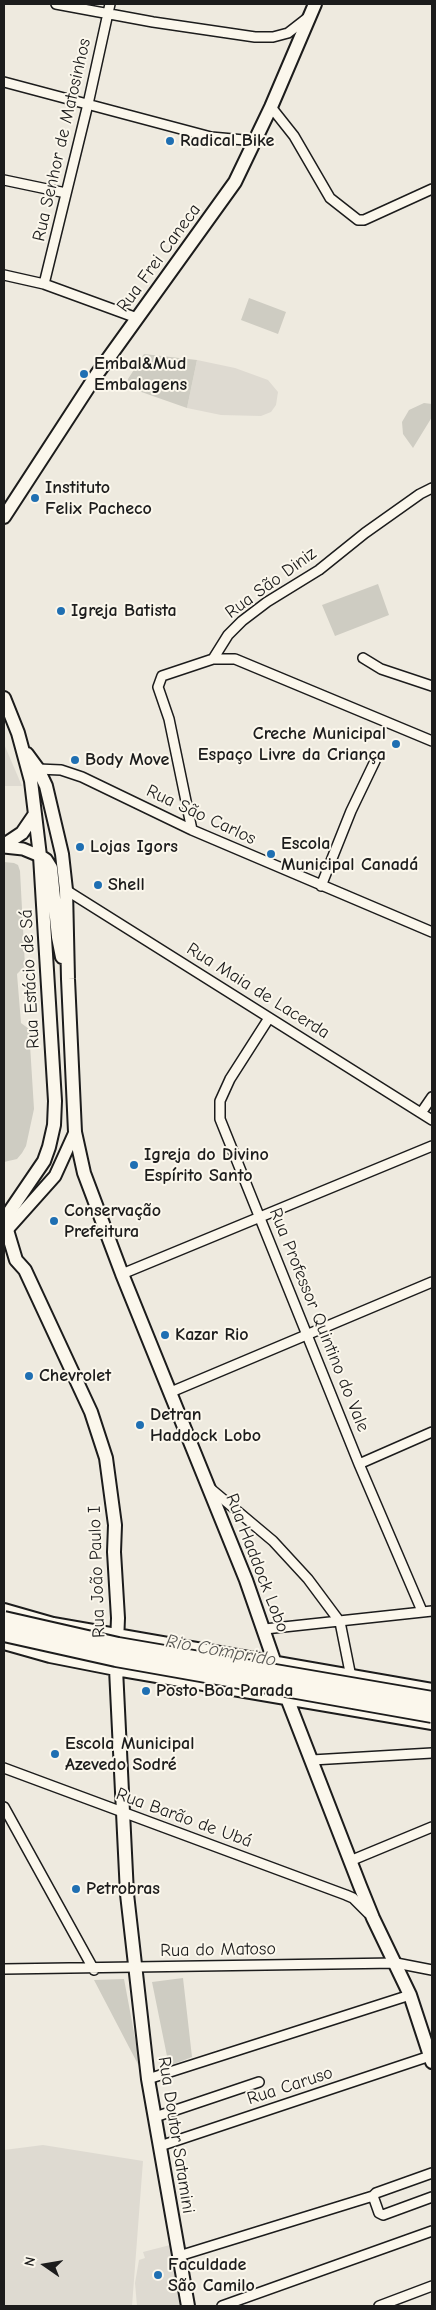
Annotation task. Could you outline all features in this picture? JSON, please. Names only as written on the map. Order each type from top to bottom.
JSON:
[{"type":"highway","points":[[4,1620],[118,1646],[432,1700]]},
{"type":"highway","points":[[4,1633],[116,1658],[432,1714]]},
{"type":"main road","name":"Rua Frei Caneca","points":[[4,518],[98,374],[235,182],[271,107],[313,9]]},
{"type":"main road","name":"Rua Estácio de Sá","points":[[4,698],[23,748],[31,781],[40,856],[55,1100],[54,1125],[50,1147],[44,1160],[16,1199]]},
{"type":"main road","name":"Rua Estácio de Sá","points":[[23,748],[38,769],[46,786],[55,819],[66,890],[75,1132]]},
{"type":"main road","points":[[4,846],[22,833],[34,814]]},
{"type":"main road","points":[[40,856],[46,860],[51,868],[58,937],[68,979]]},
{"type":"main road","name":"Rua Haddock Lobo","points":[[75,1132],[84,1173],[122,1274],[265,1629],[287,1698],[350,1861],[373,1918],[410,1995],[431,2059]]},
{"type":"main road","points":[[5,1232],[8,1216],[16,1199]]},
{"type":"main road","name":"Rua João Paulo I","points":[[5,1232],[16,1260],[25,1270],[91,1412],[106,1458],[115,1525],[114,1552],[118,1636],[116,1669],[127,1894],[135,1968]]},
{"type":"main road","points":[[4,1254],[16,1260]]},
{"type":"main road","points":[[4,1610],[53,1624],[432,1690]]},
{"type":"main road","points":[[50,1656],[53,1624]]},
{"type":"main road","points":[[4,1643],[50,1656],[116,1669],[432,1722]]},
{"type":"main road","name":"Rua Doutor Satamini","points":[[135,1968],[148,2079],[188,2306]]},
{"type":"street","points":[[56,4],[109,8],[153,22],[273,38],[297,28],[313,9]]},
{"type":"street","name":"Rua Senhor de Matosinhos","points":[[44,284],[88,104],[109,8]]},
{"type":"street","points":[[4,82],[211,137],[255,141]]},
{"type":"street","points":[[271,107],[294,136],[330,198],[358,220],[364,220],[432,190]]},
{"type":"street","points":[[4,180],[66,193]]},
{"type":"street","points":[[4,275],[44,284],[137,318]]},
{"type":"street","name":"Rua São Diniz","points":[[213,659],[228,635],[254,612],[319,570],[365,533],[420,494],[432,488]]},
{"type":"street","points":[[363,658],[381,669],[432,686]]},
{"type":"street","points":[[192,830],[169,719],[158,687],[162,676],[166,673],[213,659],[235,659],[432,741]]},
{"type":"street","points":[[321,886],[351,811],[375,762]]},
{"type":"street","name":"Rua São Carlos","points":[[38,769],[61,770],[82,777],[192,830],[432,932]]},
{"type":"street","points":[[4,846],[23,849],[40,856]]},
{"type":"street","name":"Rua Maia de Lacerda","points":[[66,890],[432,1120]]},
{"type":"street","name":"Rua Professor Quintino do Vale","points":[[269,1018],[230,1079],[220,1100],[220,1119],[422,1612]]},
{"type":"street","points":[[421,1113],[432,1097]]},
{"type":"street","points":[[5,1232],[55,1176],[75,1132]]},
{"type":"street","points":[[122,1274],[260,1219],[432,1146]]},
{"type":"street","points":[[4,1209],[16,1199]]},
{"type":"street","points":[[171,1392],[307,1333],[432,1282]]},
{"type":"street","points":[[360,1464],[432,1432]]},
{"type":"street","points":[[208,1487],[273,1542],[308,1579],[340,1622],[350,1677]]},
{"type":"street","points":[[265,1629],[432,1611]]},
{"type":"street","points":[[312,1760],[432,1753]]},
{"type":"street","name":"Rua Barão de Ubá","points":[[4,1768],[353,1898],[373,1918]]},
{"type":"street","points":[[4,1807],[94,1970]]},
{"type":"street","points":[[350,1861],[432,1827]]},
{"type":"street","points":[[353,1898],[360,1886]]},
{"type":"street","name":"Rua do Matoso","points":[[4,1969],[94,1970],[396,1963],[432,1970]]},
{"type":"street","points":[[148,2079],[410,1995]]},
{"type":"street","name":"Rua Caruso","points":[[160,2146],[431,2059]]},
{"type":"street","points":[[155,2117],[259,2082]]},
{"type":"street","points":[[179,2256],[373,2196],[376,2193],[432,2172]]},
{"type":"street","points":[[373,2196],[379,2214],[382,2215],[432,2197]]},
{"type":"street","points":[[222,2306],[432,2232]]},
{"type":"street","points":[[379,2306],[432,2286]]},
{"type":"shaded area","points":[[249,298],[286,312],[278,334],[241,320]]},
{"type":"shaded area","points":[[144,354],[197,360],[187,408],[130,388],[128,379]]},
{"type":"shaded area","points":[[197,360],[235,368],[268,380],[278,392],[276,405],[271,412],[261,416],[221,415],[187,408]]},
{"type":"shaded area","points":[[424,403],[432,404],[432,417],[413,448],[403,434],[402,422],[409,410]]},
{"type":"shaded area","points":[[378,584],[389,615],[335,636],[322,605]]},
{"type":"shaded area","points":[[4,744],[22,786],[4,786]]},
{"type":"shaded area","points":[[4,862],[18,865],[20,871],[25,966],[17,974],[21,1023],[29,1029],[34,1109],[26,1146],[17,1159],[4,1162]]},
{"type":"shaded area","points":[[183,1978],[192,2057],[169,2066],[152,1982]]},
{"type":"shaded area","points":[[124,1979],[141,2070],[94,1980]]},
{"type":"shaded area","points":[[43,2145],[143,2161],[132,2306],[4,2306],[4,2150]]},
{"type":"shaded area","name":"Faculdade São Camilo","points":[[174,2244],[185,2306],[137,2306],[135,2283],[139,2260],[145,2258],[143,2252]]},
{"type":"place","name":"Radical Bike","points":[[170,141]]},
{"type":"place","name":"Embal&Mud Embalagens","points":[[84,374]]},
{"type":"place","name":"Instituto Felix Pacheco","points":[[35,498]]},
{"type":"place","name":"Igreja Batista","points":[[61,611]]},
{"type":"place","name":"Creche Municipal Espaço Livre da Criança","points":[[396,744]]},
{"type":"place","name":"Body Move","points":[[75,760]]},
{"type":"place","name":"Lojas Igors","points":[[80,847]]},
{"type":"place","name":"Escola Municipal Canadá","points":[[271,854]]},
{"type":"place","name":"Shell","points":[[98,885]]},
{"type":"place","name":"Igreja do Divino Espírito Santo","points":[[134,1165]]},
{"type":"place","name":"Conservação Prefeitura","points":[[54,1221]]},
{"type":"place","name":"Kazar Rio","points":[[165,1335]]},
{"type":"place","name":"Chevrolet","points":[[29,1376]]},
{"type":"place","name":"Detran Haddock Lobo","points":[[140,1425]]},
{"type":"place","name":"Posto Boa Parada","points":[[146,1691]]},
{"type":"place","name":"Escola Municipal Azevedo Sodré","points":[[55,1754]]},
{"type":"place","name":"Petrobras","points":[[76,1889]]},
{"type":"place","name":"Faculdade São Camilo","points":[[158,2275]]},
{"type":"water label","name":"Rio Comprido","points":[[221,1651]]}]
